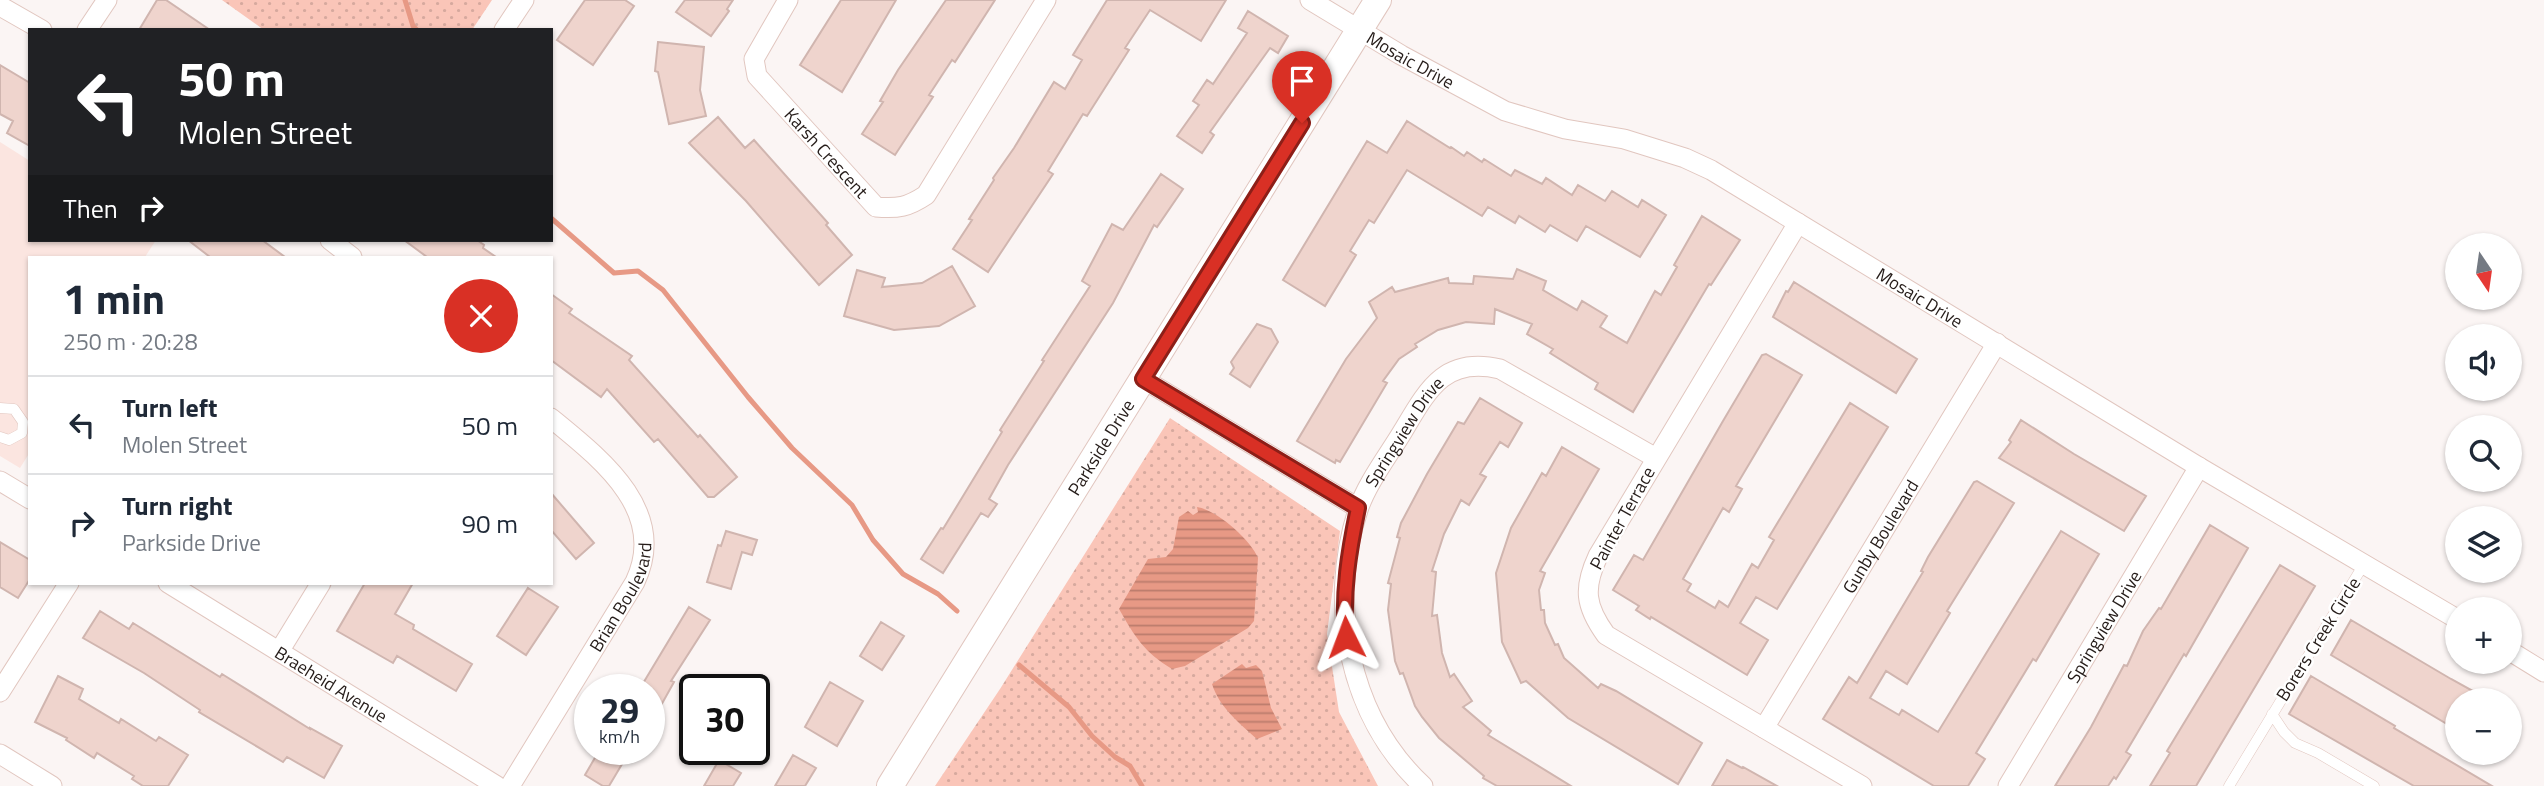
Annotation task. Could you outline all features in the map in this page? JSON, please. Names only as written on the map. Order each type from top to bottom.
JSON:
[{"type":"main road","name":"Parkside Drive","points":[[890,786],[1378,0]]},
{"type":"street","points":[[88,28],[107,0]]},
{"type":"street","points":[[506,28],[524,0]]},
{"type":"street","name":"Karsh Crescent","points":[[788,0],[754,59],[757,76],[876,206],[893,209],[909,206],[926,195],[1046,0]]},
{"type":"street","name":"Mosaic Drive","points":[[1310,0],[1505,111],[1565,129],[1624,139],[1685,158],[1711,170],[2199,467],[2445,612]]},
{"type":"street","points":[[0,6],[38,28]]},
{"type":"street","name":"Painter Terrace","points":[[1798,223],[1656,458],[1592,569],[1587,587],[1592,612],[1606,635],[1861,786]]},
{"type":"street","points":[[334,242],[352,250]]},
{"type":"street","name":"Gunby Boulevard","points":[[1764,728],[1997,344]]},
{"type":"street","name":"Springview Drive","points":[[1423,786],[1392,750],[1364,700],[1351,659],[1344,602],[1346,572],[1358,508],[1423,400],[1444,375],[1463,367],[1482,365],[1500,369],[1656,458]]},
{"type":"street","points":[[1143,379],[1358,508]]},
{"type":"street","name":"Brian Boulevard","points":[[510,786],[635,582],[646,548],[642,522],[629,495],[596,458],[553,420]]},
{"type":"street","name":"Springview Drive","points":[[2008,786],[2199,467]]},
{"type":"street","points":[[0,481],[28,498]]},
{"type":"street","points":[[0,692],[68,585]]},
{"type":"street","name":"Braeheid Avenue","points":[[171,585],[497,786]]},
{"type":"street","points":[[280,650],[320,585]]},
{"type":"street","points":[[2522,658],[2544,672]]},
{"type":"street","points":[[0,754],[52,786]]},
{"type":"lane","points":[[0,408],[15,409],[23,422],[22,433],[9,440],[0,437]]},
{"type":"lane","name":"Borers Creek Circle","points":[[2229,786],[2364,564]]},
{"type":"lane","name":"Borers Creek Circle","points":[[2272,714],[2295,743],[2318,753],[2374,786]]},
{"type":"shaded area","points":[[222,0],[492,0],[473,28],[261,28]]},
{"type":"shaded area","points":[[0,142],[28,160],[28,242],[155,242],[146,256],[28,256],[28,455],[20,468],[0,456]]},
{"type":"shaded area","points":[[1170,418],[1340,531],[1327,634],[1339,712],[1378,786],[935,786],[1000,689]]},
{"type":"shaded area","points":[[1197,507],[1214,514],[1232,527],[1258,558],[1254,621],[1248,628],[1185,666],[1172,669],[1141,643],[1119,609],[1148,559],[1166,557],[1173,549],[1179,517],[1188,511],[1193,515],[1198,512]]},
{"type":"shaded area","points":[[1242,664],[1246,668],[1256,665],[1262,671],[1271,708],[1282,729],[1257,739],[1225,708],[1212,684]]},
{"type":"building","points":[[157,0],[166,0],[207,28],[140,28]]},
{"type":"building","points":[[585,0],[625,0],[634,6],[593,65],[557,40]]},
{"type":"building","points":[[685,0],[733,0],[727,9],[729,11],[711,36],[676,12]]},
{"type":"building","points":[[841,0],[896,0],[842,92],[800,65]]},
{"type":"building","points":[[946,0],[995,0],[955,62],[952,60],[929,95],[933,97],[895,155],[862,134],[883,102],[880,101],[898,70]]},
{"type":"building","points":[[1107,0],[1226,0],[1201,41],[1150,10],[1125,48],[1129,50],[1087,116],[1083,114],[1048,171],[1053,174],[988,272],[953,249],[972,220],[969,219],[993,178],[1054,82],[1065,89],[1082,60],[1073,55]]},
{"type":"building","points":[[1248,11],[1288,36],[1278,53],[1270,48],[1210,132],[1214,135],[1202,153],[1177,136],[1199,105],[1193,101],[1207,80],[1213,84],[1247,33],[1238,28]]},
{"type":"building","points":[[658,42],[704,47],[700,90],[706,116],[669,124],[658,72],[655,71]]},
{"type":"building","points":[[0,65],[28,82],[28,145],[7,133],[13,121],[0,114]]},
{"type":"building","points":[[718,117],[745,148],[754,140],[828,223],[826,225],[852,255],[819,285],[746,201],[689,143]]},
{"type":"building","points":[[1407,121],[1464,156],[1467,152],[1482,162],[1484,159],[1511,176],[1515,170],[1542,184],[1546,178],[1572,195],[1578,185],[1605,201],[1612,191],[1638,207],[1642,200],[1666,215],[1640,257],[1586,226],[1577,241],[1550,225],[1545,232],[1519,216],[1515,223],[1488,207],[1482,216],[1407,170],[1374,223],[1369,220],[1350,251],[1356,255],[1325,306],[1283,280],[1367,141],[1387,153]]},
{"type":"building","points":[[1161,174],[1183,189],[1157,227],[1154,225],[1113,303],[1008,465],[989,499],[997,504],[988,517],[981,513],[943,573],[921,559],[941,528],[943,529],[1002,432],[1000,430],[1044,361],[1042,360],[1090,286],[1082,281],[1112,224],[1123,230]]},
{"type":"building","points":[[1702,216],[1740,240],[1711,285],[1709,284],[1633,412],[1595,389],[1598,383],[1550,353],[1553,349],[1527,334],[1532,324],[1495,309],[1494,324],[1466,322],[1438,330],[1415,344],[1417,347],[1399,359],[1383,381],[1387,383],[1340,462],[1336,460],[1335,463],[1297,441],[1346,359],[1377,318],[1369,302],[1392,287],[1395,292],[1448,278],[1449,283],[1473,284],[1474,276],[1513,279],[1517,269],[1546,281],[1543,290],[1577,310],[1582,301],[1607,316],[1600,327],[1627,343],[1655,291],[1661,295],[1677,267],[1674,265]]},
{"type":"building","points":[[191,242],[265,242],[284,256],[209,256]]},
{"type":"building","points":[[407,242],[480,242],[484,245],[483,248],[495,256],[426,256]]},
{"type":"building","points":[[952,266],[975,306],[939,326],[894,330],[844,316],[857,270],[885,278],[882,287],[922,283]]},
{"type":"building","points":[[1794,282],[1917,359],[1896,393],[1773,317],[1786,291],[1788,292]]},
{"type":"building","points":[[553,295],[572,309],[569,313],[632,356],[629,360],[737,477],[714,497],[708,497],[658,439],[654,442],[607,389],[601,397],[553,361]]},
{"type":"building","points":[[1257,324],[1271,329],[1278,342],[1250,387],[1230,374],[1234,368],[1231,362]]},
{"type":"building","points":[[1766,354],[1802,375],[1736,486],[1742,489],[1729,512],[1723,508],[1683,579],[1691,584],[1687,591],[1715,608],[1719,601],[1728,607],[1752,564],[1758,568],[1774,540],[1769,537],[1850,403],[1888,427],[1777,609],[1756,597],[1740,623],[1768,640],[1747,675],[1651,617],[1650,619],[1636,610],[1639,606],[1613,590],[1634,555],[1643,560],[1762,355]]},
{"type":"building","points":[[1480,398],[1522,423],[1508,447],[1500,442],[1480,474],[1486,477],[1469,505],[1461,500],[1444,534],[1432,571],[1436,572],[1432,616],[1437,615],[1442,653],[1450,677],[1454,674],[1472,701],[1463,707],[1491,731],[1488,735],[1571,786],[1497,786],[1483,778],[1484,776],[1439,738],[1422,717],[1395,661],[1388,610],[1391,584],[1388,583],[1400,538],[1397,537],[1401,523],[1458,422],[1464,424]]},
{"type":"building","points":[[2021,420],[2146,496],[2124,531],[1999,458],[2011,442],[2009,440]]},
{"type":"building","points":[[1562,447],[1599,469],[1540,571],[1545,573],[1539,590],[1545,623],[1564,658],[1598,688],[1601,684],[1616,691],[1702,743],[1678,784],[1568,718],[1526,681],[1521,683],[1502,642],[1496,573],[1511,528],[1542,473],[1546,476]]},
{"type":"building","points":[[1977,481],[2014,503],[1947,611],[1950,613],[1907,684],[1886,671],[1870,698],[1899,715],[1902,710],[1938,732],[2061,531],[2099,554],[2036,661],[2033,659],[1976,753],[1985,759],[1968,786],[1934,786],[1823,719],[1849,677],[1857,683],[1923,572],[1921,571],[1928,557]]},
{"type":"building","points":[[553,495],[594,543],[576,559],[553,532]]},
{"type":"building","points":[[2210,525],[2248,548],[2186,656],[2184,654],[2126,752],[2131,755],[2116,779],[2114,777],[2108,786],[2055,786],[2124,665],[2127,666],[2143,631],[2159,608],[2161,609]]},
{"type":"building","points":[[726,531],[757,540],[752,555],[742,552],[731,589],[707,582],[718,545],[721,546]]},
{"type":"building","points":[[0,542],[28,559],[28,582],[18,598],[0,587]]},
{"type":"building","points":[[2280,565],[2315,586],[2196,786],[2150,786],[2170,753],[2167,751]]},
{"type":"building","points":[[364,585],[412,585],[395,614],[414,625],[413,629],[472,664],[456,691],[397,656],[393,663],[337,631]]},
{"type":"building","points":[[528,588],[558,607],[526,655],[497,636]]},
{"type":"building","points":[[689,607],[710,620],[671,681],[674,682],[665,698],[665,674],[649,674]]},
{"type":"building","points":[[100,611],[129,629],[133,623],[220,677],[222,674],[342,746],[324,778],[287,757],[283,762],[199,712],[200,710],[144,673],[83,638]]},
{"type":"building","points":[[2351,620],[2467,688],[2445,688],[2445,723],[2331,655]]},
{"type":"building","points":[[881,622],[904,636],[882,670],[860,656]]},
{"type":"building","points":[[58,676],[83,689],[79,699],[119,723],[121,719],[156,741],[159,737],[188,755],[168,786],[143,786],[132,779],[134,776],[97,753],[94,758],[66,740],[67,738],[35,722]]},
{"type":"building","points":[[2311,676],[2445,758],[2445,765],[2457,765],[2492,786],[2414,786],[2289,714]]},
{"type":"building","points":[[830,682],[863,701],[837,746],[805,727]]},
{"type":"building","points":[[793,755],[816,768],[805,786],[775,786]]},
{"type":"building","points":[[1727,760],[1743,767],[1777,786],[1712,786]]},
{"type":"building","points":[[591,765],[621,765],[609,786],[603,786],[585,775]]},
{"type":"building","points":[[716,765],[727,765],[741,773],[733,786],[704,786]]},
{"type":"waterway","points":[[405,0],[415,28]]},
{"type":"waterway","points":[[553,220],[614,273],[638,271],[663,290],[792,448],[852,505],[873,540],[903,574],[938,594],[957,611]]},
{"type":"waterway","points":[[1019,665],[1069,707],[1092,736],[1115,757],[1130,766],[1142,786]]},
{"type":"route","points":[[1302,123],[1143,379],[1358,508],[1346,572],[1346,637]]}]
